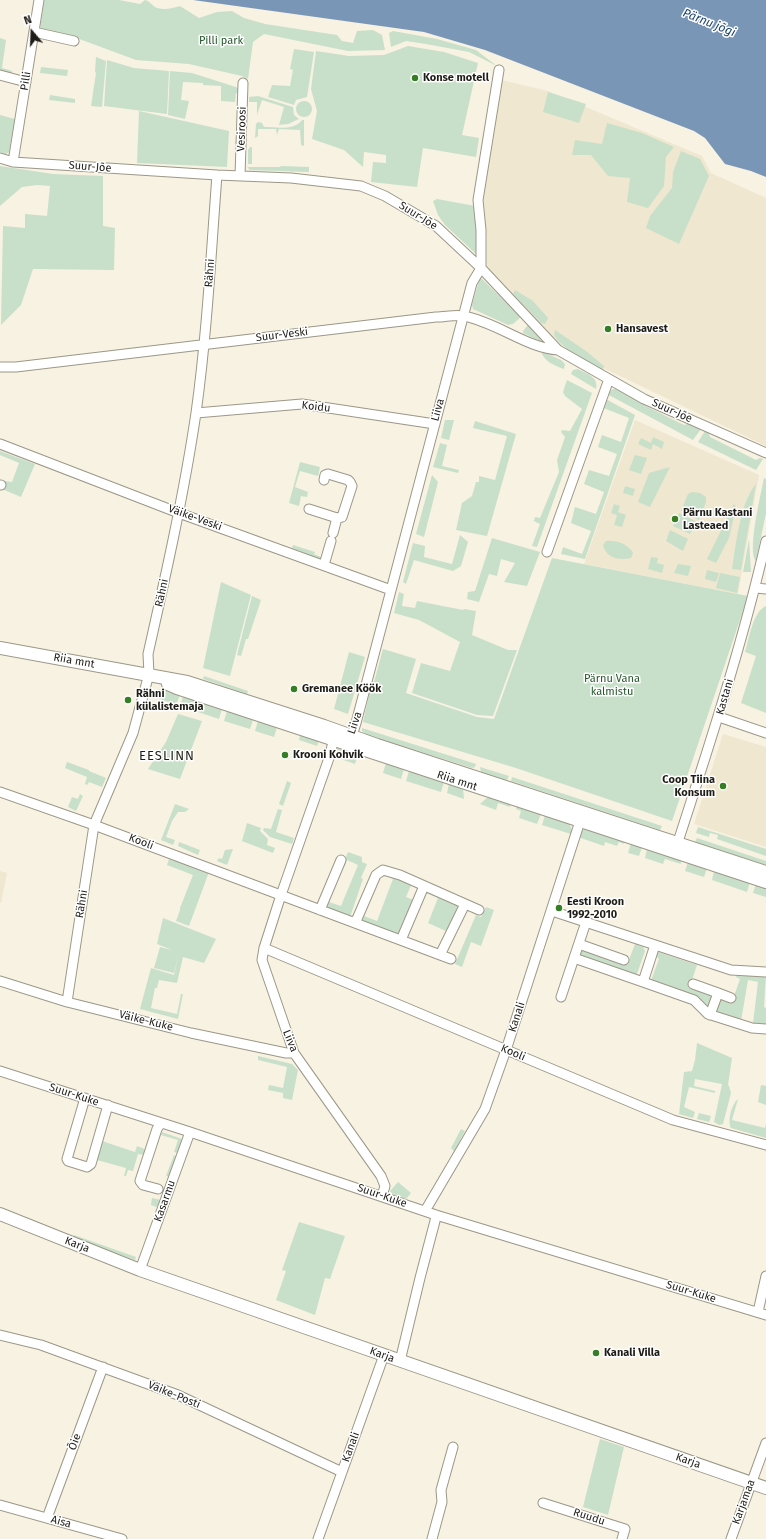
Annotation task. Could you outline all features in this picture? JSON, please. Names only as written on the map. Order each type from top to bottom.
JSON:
[{"type":"main road","name":"Riia mnt","points":[[0,648],[149,674],[177,688],[342,738],[677,847],[766,872]]},
{"type":"main road","name":"Riia mnt","points":[[677,847],[766,882]]},
{"type":"main road","name":"Karja","points":[[0,1214],[140,1270],[766,1488]]},
{"type":"street","name":"Pilli","points":[[13,162],[39,0]]},
{"type":"street","points":[[34,32],[74,41]]},
{"type":"street","name":"Liiva","points":[[382,1196],[385,1186],[381,1176],[294,1053],[264,970],[262,960],[264,948],[280,895],[329,758],[342,738],[391,590],[472,283],[481,268],[481,230],[478,200],[499,70]]},
{"type":"street","points":[[0,75],[26,82]]},
{"type":"street","name":"Vesiroosi","points":[[240,176],[243,83]]},
{"type":"street","name":"Suur-Jõe","points":[[0,158],[13,162],[292,178],[361,186],[385,196],[436,226],[481,268],[558,350],[644,399],[766,453]]},
{"type":"street","name":"Rähni","points":[[68,1002],[94,825],[133,733],[149,674],[148,654],[179,513],[196,413],[204,345],[218,174]]},
{"type":"street","name":"Suur-Veski","points":[[0,367],[16,367],[436,317],[464,316],[506,331],[540,346],[558,350]]},
{"type":"street","points":[[547,552],[609,379]]},
{"type":"street","name":"Koidu","points":[[196,413],[302,404],[435,424]]},
{"type":"street","name":"Väike-Veski","points":[[0,444],[179,513],[391,590]]},
{"type":"street","points":[[309,509],[337,518],[342,517],[352,486],[348,480],[328,474],[325,476],[324,480]]},
{"type":"street","points":[[324,565],[337,518]]},
{"type":"street","name":"Kastani","points":[[677,847],[719,717],[756,588],[766,541]]},
{"type":"street","points":[[756,588],[766,589]]},
{"type":"street","points":[[719,717],[766,733]]},
{"type":"street","name":"Kooli","points":[[0,792],[94,825],[451,959]]},
{"type":"street","name":"Kanali","points":[[425,1211],[484,1108],[506,1050],[582,816]]},
{"type":"street","points":[[320,910],[341,860]]},
{"type":"street","points":[[353,922],[357,919],[376,875],[383,870],[400,875],[479,910]]},
{"type":"street","points":[[401,940],[424,886]]},
{"type":"street","points":[[440,955],[465,904]]},
{"type":"street","points":[[552,911],[731,970],[766,972]]},
{"type":"street","points":[[561,996],[586,922]]},
{"type":"street","points":[[579,944],[624,960]]},
{"type":"street","points":[[643,982],[655,945]]},
{"type":"street","name":"Kooli","points":[[264,948],[673,1120],[766,1145]]},
{"type":"street","points":[[574,958],[694,1000],[710,1015],[752,1028],[766,1029]]},
{"type":"street","name":"Väike-Kuke","points":[[0,981],[68,1002],[191,1033],[286,1053],[294,1053]]},
{"type":"street","points":[[693,984],[731,998]]},
{"type":"street","points":[[710,1015],[718,993]]},
{"type":"street","name":"Suur-Kuke","points":[[0,1071],[190,1132],[436,1215],[762,1314]]},
{"type":"street","points":[[85,1098],[67,1159],[68,1161],[87,1167],[91,1164],[108,1106]]},
{"type":"street","points":[[158,1189],[143,1185],[140,1181],[157,1129],[161,1123]]},
{"type":"street","name":"Kasarmu","points":[[140,1270],[190,1132]]},
{"type":"street","points":[[400,1361],[436,1215]]},
{"type":"street","points":[[762,1314],[766,1276]]},
{"type":"street","name":"Väike-Posti","points":[[0,1335],[41,1345],[178,1395],[342,1472]]},
{"type":"street","name":"Kanali","points":[[318,1539],[384,1355]]},
{"type":"street","name":"Õie","points":[[47,1518],[103,1367]]},
{"type":"street","name":"Karjamaa","points":[[731,1539],[766,1443]]},
{"type":"street","points":[[432,1539],[442,1502],[442,1490],[453,1447]]},
{"type":"street","name":"Ruudu","points":[[543,1502],[625,1529],[622,1539]]},
{"type":"street","name":"Aisa","points":[[0,1505],[122,1539]]},
{"type":"shaded area","points":[[501,80],[548,91],[702,156],[711,173],[766,198],[766,446],[572,353],[541,328],[487,267],[487,238],[482,202]]},
{"type":"shaded area","name":"Pärnu Kastani Lasteaed","points":[[635,420],[759,475],[738,594],[584,564]]},
{"type":"shaded area","points":[[723,734],[766,747],[766,847],[694,824]]},
{"type":"shaded area","points":[[0,871],[7,873],[1,903],[0,903]]},
{"type":"green space","name":"Pilli park","points":[[44,0],[119,0],[140,4],[145,0],[161,9],[180,6],[199,18],[217,12],[232,11],[244,18],[265,24],[337,35],[342,41],[353,43],[357,31],[373,30],[382,35],[385,50],[348,51],[264,34],[253,42],[248,79],[242,76],[189,64],[136,60],[74,37],[40,29]]},
{"type":"green space","points":[[393,31],[437,39],[476,50],[497,66],[469,52],[426,44],[406,41],[391,47],[389,33]]},
{"type":"green space","points":[[0,38],[6,40],[2,68],[12,71],[12,75],[0,71]]},
{"type":"green space","points":[[408,46],[444,52],[478,63],[462,135],[479,138],[476,157],[423,148],[417,187],[371,182],[373,162],[386,163],[386,155],[364,152],[363,167],[344,150],[312,139],[317,111],[311,89],[316,51],[349,56],[384,55]]},
{"type":"green space","points":[[294,49],[314,52],[307,97],[296,100],[294,105],[268,97],[272,85],[290,86],[293,70],[290,69]]},
{"type":"green space","points":[[96,57],[106,61],[102,107],[91,106],[96,73]]},
{"type":"green space","points":[[107,60],[134,68],[169,71],[167,114],[104,106]]},
{"type":"green space","points":[[41,67],[68,70],[67,76],[40,73]]},
{"type":"green space","points":[[170,71],[192,73],[239,88],[239,93],[236,93],[235,102],[221,101],[221,86],[183,82],[181,100],[189,101],[185,119],[168,115]]},
{"type":"green space","points":[[548,92],[586,104],[579,123],[543,112]]},
{"type":"green space","points":[[50,95],[75,99],[75,103],[49,100]]},
{"type":"green space","points":[[258,96],[293,107],[294,115],[299,119],[288,124],[279,125],[284,107],[262,100],[257,115],[257,102],[249,102],[249,97]]},
{"type":"green space","points":[[301,101],[307,101],[312,106],[310,115],[307,117],[301,117],[296,112],[296,106]]},
{"type":"green space","points":[[139,111],[229,131],[227,167],[137,163]]},
{"type":"green space","points":[[0,115],[15,119],[9,152],[6,154],[0,152]]},
{"type":"green space","points":[[304,120],[304,146],[301,145],[300,130],[279,129],[277,135],[276,129],[258,129],[258,136],[255,138],[256,124],[258,122],[262,123],[264,127],[284,128],[294,126]]},
{"type":"green space","points":[[607,123],[642,133],[674,147],[666,157],[664,186],[648,208],[627,202],[630,178],[608,176],[591,155],[572,155],[575,140],[602,144]]},
{"type":"green space","points":[[252,147],[252,164],[248,164],[248,150]]},
{"type":"green space","points":[[681,151],[700,159],[709,176],[679,244],[646,228],[650,216],[672,188],[673,172]]},
{"type":"green space","points":[[0,166],[53,174],[103,176],[103,226],[115,228],[114,270],[33,269],[21,305],[1,325],[3,226],[25,228],[25,214],[47,216],[50,186],[37,185],[22,187],[0,206]]},
{"type":"green space","points":[[247,167],[280,167],[309,167],[309,172],[250,170]]},
{"type":"green space","points":[[437,199],[475,206],[479,243],[476,254],[445,225],[438,215],[433,201]]},
{"type":"green space","points":[[480,277],[521,317],[513,324],[508,325],[473,309],[472,305]]},
{"type":"green space","points":[[515,290],[533,301],[548,318],[545,324],[541,323],[513,294]]},
{"type":"green space","points":[[528,325],[548,345],[523,333]]},
{"type":"green space","points":[[555,330],[586,351],[604,366],[603,371],[576,355],[563,345],[554,335]]},
{"type":"green space","points":[[541,351],[561,360],[565,364],[564,369],[553,365],[544,358]]},
{"type":"green space","points":[[578,369],[592,376],[596,382],[596,389],[571,374],[573,370]]},
{"type":"green space","points":[[567,380],[592,393],[537,547],[532,546],[540,524],[534,521],[535,517],[540,518],[559,472],[557,460],[565,437],[561,432],[562,430],[570,431],[582,409],[565,396],[563,392]]},
{"type":"green space","points":[[613,389],[618,389],[643,400],[644,405],[684,425],[690,423],[701,429],[693,440],[607,394]]},
{"type":"green space","points":[[604,398],[635,415],[585,559],[561,554],[563,547],[582,554],[591,531],[571,523],[575,507],[596,514],[604,492],[584,484],[589,470],[609,476],[617,454],[598,447],[602,435],[621,442],[629,418],[601,407]]},
{"type":"green space","points":[[445,420],[454,420],[449,440],[441,438]]},
{"type":"green space","points":[[475,421],[516,434],[487,536],[456,530],[462,503],[472,496],[476,482],[479,482],[479,476],[495,480],[507,436],[473,428]]},
{"type":"green space","points":[[705,431],[708,432],[710,437],[756,460],[760,458],[763,459],[756,470],[698,442]]},
{"type":"green space","points":[[653,437],[664,442],[662,449],[653,444],[651,450],[638,444],[641,438],[651,443]]},
{"type":"green space","points":[[440,443],[447,445],[442,466],[459,470],[458,473],[433,467]]},
{"type":"green space","points":[[0,451],[35,464],[21,497],[2,489],[5,481],[12,482],[19,463],[0,455]]},
{"type":"green space","points":[[635,455],[647,458],[641,474],[629,470]]},
{"type":"green space","points":[[300,462],[320,467],[318,476],[300,471],[295,487],[308,492],[307,497],[301,496],[299,506],[289,503]]},
{"type":"green space","points":[[670,467],[650,507],[638,502],[649,473]]},
{"type":"green space","points":[[432,475],[438,482],[424,537],[416,534]]},
{"type":"green space","points":[[764,478],[766,479],[766,513],[756,561],[753,546],[754,535]]},
{"type":"green space","points":[[756,484],[741,570],[732,569],[742,513]]},
{"type":"green space","points":[[625,486],[635,489],[633,496],[623,493]]},
{"type":"green space","points":[[692,492],[700,493],[706,497],[706,502],[699,520],[681,511],[688,494]]},
{"type":"green space","points":[[614,504],[620,506],[618,512],[626,515],[622,527],[614,525],[617,515],[611,513]]},
{"type":"green space","points":[[734,504],[736,507],[729,538],[716,563],[707,559]]},
{"type":"green space","points":[[679,513],[697,522],[690,534],[673,526]]},
{"type":"green space","points":[[670,530],[688,539],[683,551],[666,541]]},
{"type":"green space","points":[[460,535],[468,542],[461,566],[453,571],[414,560],[406,584],[403,582],[413,543],[425,546],[424,557],[452,564]]},
{"type":"green space","points":[[492,538],[540,552],[527,586],[504,582],[515,563],[501,559],[497,576],[489,574],[479,602],[467,599],[468,592],[475,591]]},
{"type":"green space","points":[[749,539],[751,572],[743,572]]},
{"type":"green space","points":[[606,541],[618,542],[628,547],[633,553],[631,558],[618,559],[610,556],[603,545]]},
{"type":"green space","points":[[293,545],[315,552],[314,554],[321,557],[320,559],[292,548]]},
{"type":"green space","points":[[651,557],[658,558],[657,563],[664,565],[662,573],[648,569]]},
{"type":"green space","name":"Pärnu Vana kalmistu","points":[[552,558],[748,596],[672,821],[516,768],[363,722],[372,681],[374,682],[383,649],[416,659],[406,693],[477,717],[494,719]]},
{"type":"green space","points":[[678,564],[691,566],[688,576],[674,573]]},
{"type":"green space","points":[[707,570],[719,573],[716,582],[705,579]]},
{"type":"green space","points":[[720,573],[740,577],[737,593],[716,588]]},
{"type":"green space","points":[[221,582],[251,595],[230,676],[203,668]]},
{"type":"green space","points":[[399,592],[404,594],[402,606],[415,608],[417,601],[476,611],[472,635],[508,650],[517,650],[493,716],[477,715],[412,693],[421,663],[450,671],[460,642],[419,620],[394,613]]},
{"type":"green space","points":[[252,596],[261,600],[241,656],[237,655]]},
{"type":"green space","points":[[766,606],[766,713],[741,703],[756,656],[745,652],[755,619],[758,613]]},
{"type":"green space","points":[[349,652],[365,657],[348,714],[334,709]]},
{"type":"green space","points":[[204,676],[248,691],[247,694],[203,679]]},
{"type":"green space","points":[[157,689],[180,695],[176,705],[152,696]]},
{"type":"green space","points":[[183,696],[222,709],[219,719],[180,706]]},
{"type":"green space","points":[[227,711],[253,720],[250,729],[224,721]]},
{"type":"green space","points":[[178,714],[202,721],[180,779],[148,769],[166,742]]},
{"type":"green space","points":[[258,721],[277,727],[274,737],[255,731]]},
{"type":"green space","points":[[362,728],[476,764],[475,767],[472,768],[367,735],[362,731]]},
{"type":"green space","points":[[300,735],[319,740],[317,746],[299,740]]},
{"type":"green space","points":[[338,748],[358,754],[355,764],[332,756]]},
{"type":"green space","points":[[67,762],[106,778],[102,787],[89,782],[87,785],[85,784],[87,777],[65,768]]},
{"type":"green space","points":[[386,763],[404,769],[401,779],[383,773]]},
{"type":"green space","points":[[480,767],[509,776],[507,780],[481,772]]},
{"type":"green space","points":[[409,771],[444,782],[441,792],[406,781]]},
{"type":"green space","points":[[512,777],[662,826],[660,830],[511,781]]},
{"type":"green space","points":[[287,781],[291,783],[283,806],[279,804]]},
{"type":"green space","points":[[449,784],[463,788],[464,799],[447,793]]},
{"type":"green space","points":[[80,794],[83,796],[76,811],[68,807],[72,797],[78,799]]},
{"type":"green space","points":[[488,797],[511,804],[510,807],[498,803],[496,810],[480,804]]},
{"type":"green space","points":[[175,804],[189,809],[185,812],[178,812],[172,821],[166,837],[175,840],[173,845],[161,840]]},
{"type":"green space","points":[[517,806],[541,814],[537,824],[519,818],[521,811],[516,809]]},
{"type":"green space","points":[[278,809],[282,810],[276,832],[294,838],[292,844],[270,837],[263,830],[264,828],[271,829]]},
{"type":"green space","points":[[545,815],[569,823],[572,830],[571,834],[542,825]]},
{"type":"green space","points":[[247,823],[261,828],[260,831],[268,839],[267,845],[275,848],[273,853],[242,841]]},
{"type":"green space","points":[[698,827],[766,849],[766,856],[717,839],[718,835],[710,833],[709,837],[696,833]]},
{"type":"green space","points":[[585,829],[624,841],[624,844],[619,842],[617,846],[605,842],[604,846],[578,837],[581,830]]},
{"type":"green space","points":[[697,838],[766,861],[766,865],[695,842]]},
{"type":"green space","points":[[179,842],[200,850],[198,855],[178,846]]},
{"type":"green space","points":[[631,843],[642,847],[639,856],[628,853]]},
{"type":"green space","points":[[233,849],[227,865],[217,861],[219,858],[222,859],[225,850]]},
{"type":"green space","points":[[647,849],[681,860],[681,864],[665,859],[663,864],[645,858]]},
{"type":"green space","points":[[348,852],[362,857],[362,862],[367,864],[361,878],[363,879],[350,917],[327,907],[329,902],[341,906],[358,865],[347,860],[344,867],[342,866]]},
{"type":"green space","points":[[169,859],[209,872],[189,926],[176,921],[193,875],[167,865]]},
{"type":"green space","points":[[688,862],[707,868],[704,877],[685,871]]},
{"type":"green space","points":[[714,871],[750,882],[747,892],[712,880]]},
{"type":"green space","points":[[385,872],[412,883],[406,897],[414,900],[398,935],[361,921],[366,906],[368,907],[364,916],[377,921],[393,879],[382,874],[379,882],[377,881],[379,875]]},
{"type":"green space","points":[[756,884],[766,888],[766,897],[753,893]]},
{"type":"green space","points":[[427,889],[458,903],[459,907],[448,932],[428,923],[438,898],[426,893]]},
{"type":"green space","points":[[486,907],[494,910],[481,946],[471,942],[462,967],[455,964],[476,915],[481,917]]},
{"type":"green space","points":[[163,918],[216,939],[204,963],[183,957],[177,983],[159,980],[157,988],[155,988],[151,1008],[177,1014],[181,994],[183,994],[178,1019],[140,1009],[151,968],[174,975],[179,953],[174,973],[154,968],[160,947],[172,950],[157,944]]},
{"type":"green space","points":[[635,944],[643,947],[645,951],[637,974],[631,974],[582,957],[579,954],[581,950],[627,965]]},
{"type":"green space","points":[[658,952],[697,965],[690,986],[713,996],[708,1011],[650,983],[659,959],[656,956]]},
{"type":"green space","points":[[738,972],[766,974],[764,1007],[766,1008],[766,1026],[753,1023],[758,982],[748,980],[741,1021],[714,1013],[720,998],[732,1002],[740,979],[736,977]]},
{"type":"green space","points":[[697,1043],[732,1058],[728,1085],[731,1093],[723,1124],[719,1125],[714,1122],[722,1084],[695,1079],[694,1086],[715,1091],[715,1093],[689,1087],[684,1107],[695,1112],[693,1118],[679,1114],[684,1072],[692,1071]]},
{"type":"green space","points":[[258,1056],[292,1064],[298,1070],[292,1100],[283,1098],[283,1093],[268,1090],[269,1085],[283,1088],[287,1067],[258,1060]]},
{"type":"green space","points":[[761,1085],[766,1086],[766,1105],[758,1102]]},
{"type":"green space","points":[[738,1099],[732,1120],[765,1128],[766,1124],[766,1138],[731,1128],[731,1112]]},
{"type":"green space","points":[[699,1113],[711,1116],[709,1122],[697,1119]]},
{"type":"green space","points":[[461,1129],[465,1131],[454,1151],[451,1148]]},
{"type":"green space","points":[[162,1132],[182,1139],[178,1153],[174,1152],[178,1140],[161,1135]]},
{"type":"green space","points":[[102,1141],[135,1152],[137,1146],[147,1150],[145,1155],[138,1154],[133,1171],[128,1170],[126,1176],[124,1176],[126,1168],[97,1160]]},
{"type":"green space","points":[[174,1155],[176,1156],[169,1177],[166,1176]]},
{"type":"green space","points":[[398,1182],[411,1193],[407,1198],[403,1199],[391,1193],[390,1191]]},
{"type":"green space","points":[[152,1198],[161,1200],[159,1206],[156,1207],[151,1205]]},
{"type":"green space","points":[[299,1222],[345,1236],[330,1279],[325,1278],[315,1315],[276,1300],[286,1271],[282,1270]]},
{"type":"green space","points":[[74,1235],[136,1257],[135,1260],[73,1238]]},
{"type":"green space","points":[[600,1439],[624,1447],[608,1515],[583,1507]]},
{"type":"water","name":"Pärnu jõgi","points":[[193,0],[766,0],[766,177],[725,164],[705,138],[694,131],[485,50],[424,32]]},
{"type":"place","name":"Konse motell","points":[[415,78]]},
{"type":"place","name":"Hansavest","points":[[608,329]]},
{"type":"place","name":"Pärnu Kastani Lasteaed","points":[[675,519]]},
{"type":"place","name":"Gremanee Köök","points":[[294,689]]},
{"type":"place","name":"Rähni külalistemaja","points":[[128,700]]},
{"type":"place","name":"Krooni Kohvik","points":[[285,755]]},
{"type":"place","name":"Coop Tiina Konsum","points":[[723,786]]},
{"type":"place","name":"Eesti Kroon 1992-2010","points":[[559,908]]},
{"type":"place","name":"Kanali Villa","points":[[596,1353]]},
{"type":"district","name":"EESLINN","points":[[167,756]]}]
